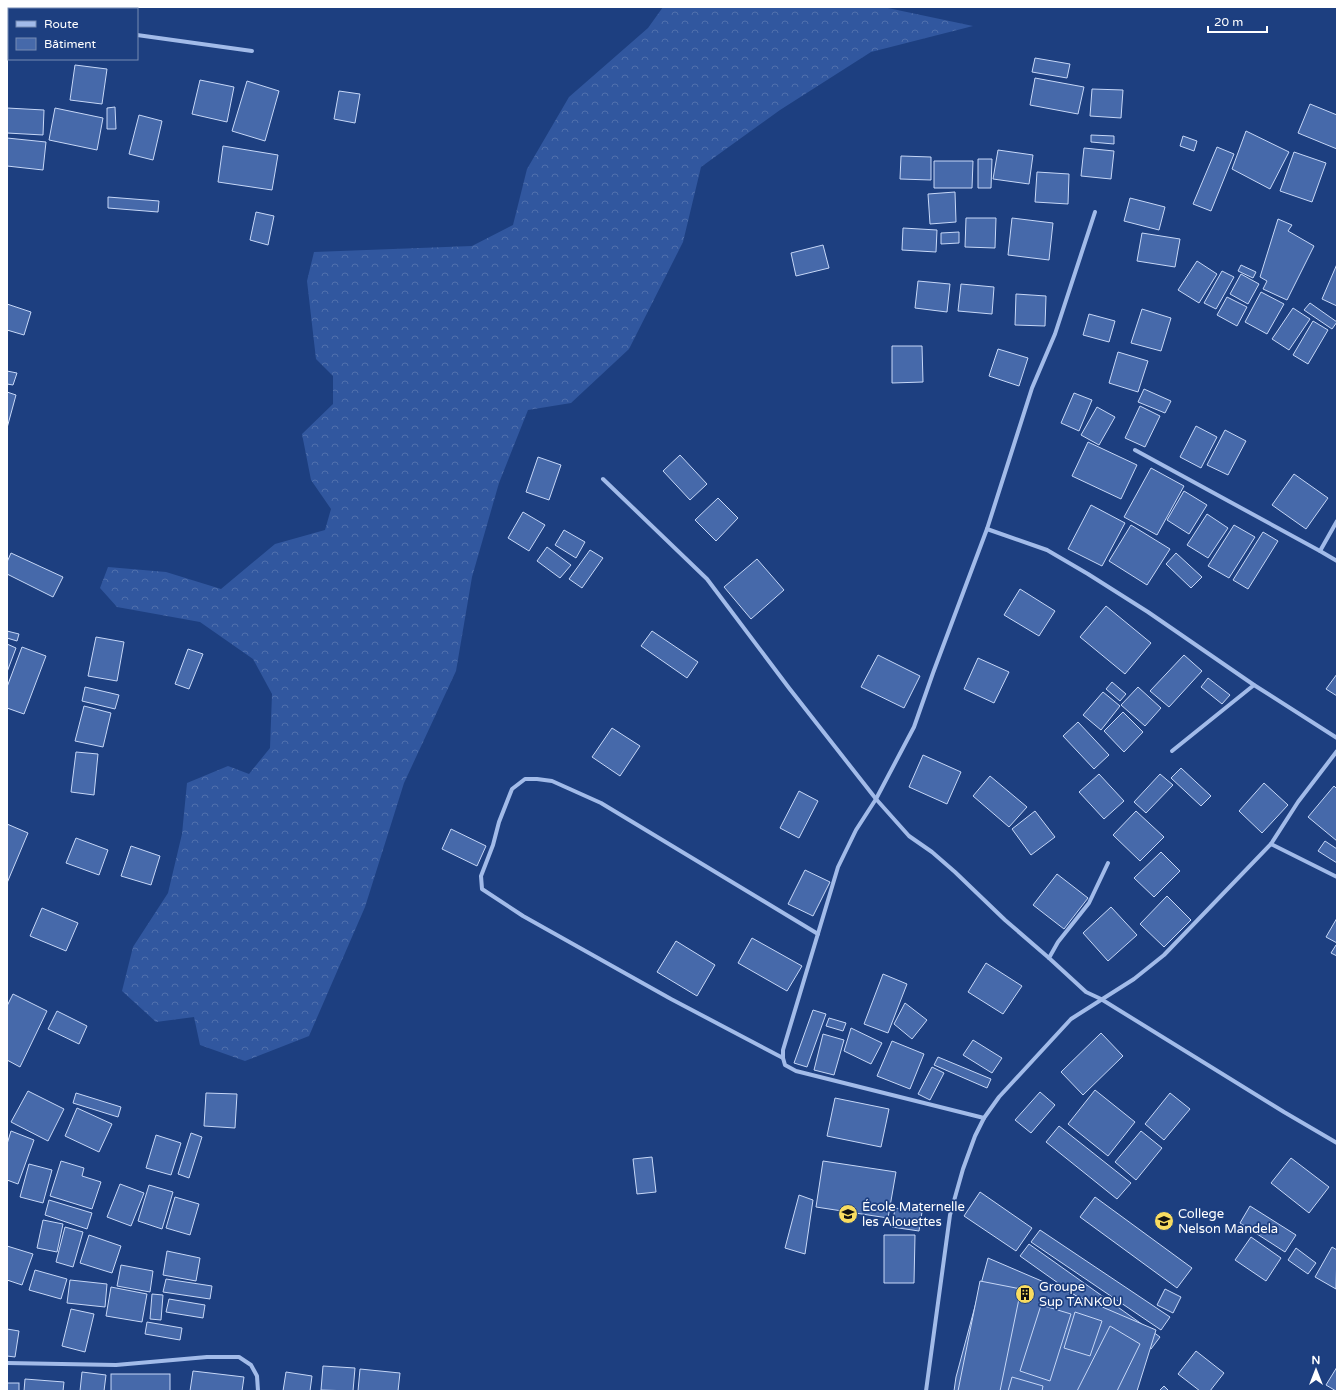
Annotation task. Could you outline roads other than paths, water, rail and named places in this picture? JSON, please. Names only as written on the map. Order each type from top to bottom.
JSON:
[{"type":"street","points":[[138,35],[252,51]]},
{"type":"street","points":[[984,1118],[796,1071],[786,1065],[783,1058],[783,1050],[838,867],[856,830],[876,799],[914,727],[987,529],[1032,388],[1055,334],[1095,212]]},
{"type":"street","points":[[1135,450],[1320,550],[1337,561]]},
{"type":"street","points":[[603,479],[707,579],[789,688],[876,799],[909,836],[932,852],[956,872],[1005,920],[1086,992],[1101,999],[1337,1143]]},
{"type":"street","points":[[1320,550],[1337,521]]},
{"type":"street","points":[[987,529],[1047,550],[1088,574],[1148,612],[1254,685],[1337,738]]},
{"type":"street","points":[[1172,751],[1254,685]]},
{"type":"street","points":[[926,1391],[950,1215],[963,1169],[975,1136],[984,1118],[999,1097],[1072,1019],[1101,999],[1117,991],[1164,955],[1271,844],[1298,802],[1337,751]]},
{"type":"street","points":[[783,1058],[665,995],[523,916],[482,889],[481,876],[512,788],[525,779],[552,781],[601,803],[818,934]]},
{"type":"street","points":[[1271,844],[1337,877]]},
{"type":"street","points":[[1048,958],[1058,942],[1089,903],[1108,863]]},
{"type":"street","points":[[7,1363],[116,1365],[207,1357],[239,1357],[251,1365],[257,1376],[258,1391]]},
{"type":"place","name":"École Maternelle les Alouettes","points":[[848,1214]]},
{"type":"place","name":"College Nelson Mandela","points":[[1164,1221]]},
{"type":"place","name":"Groupe Sup TANKOU","points":[[1025,1294]]}]
